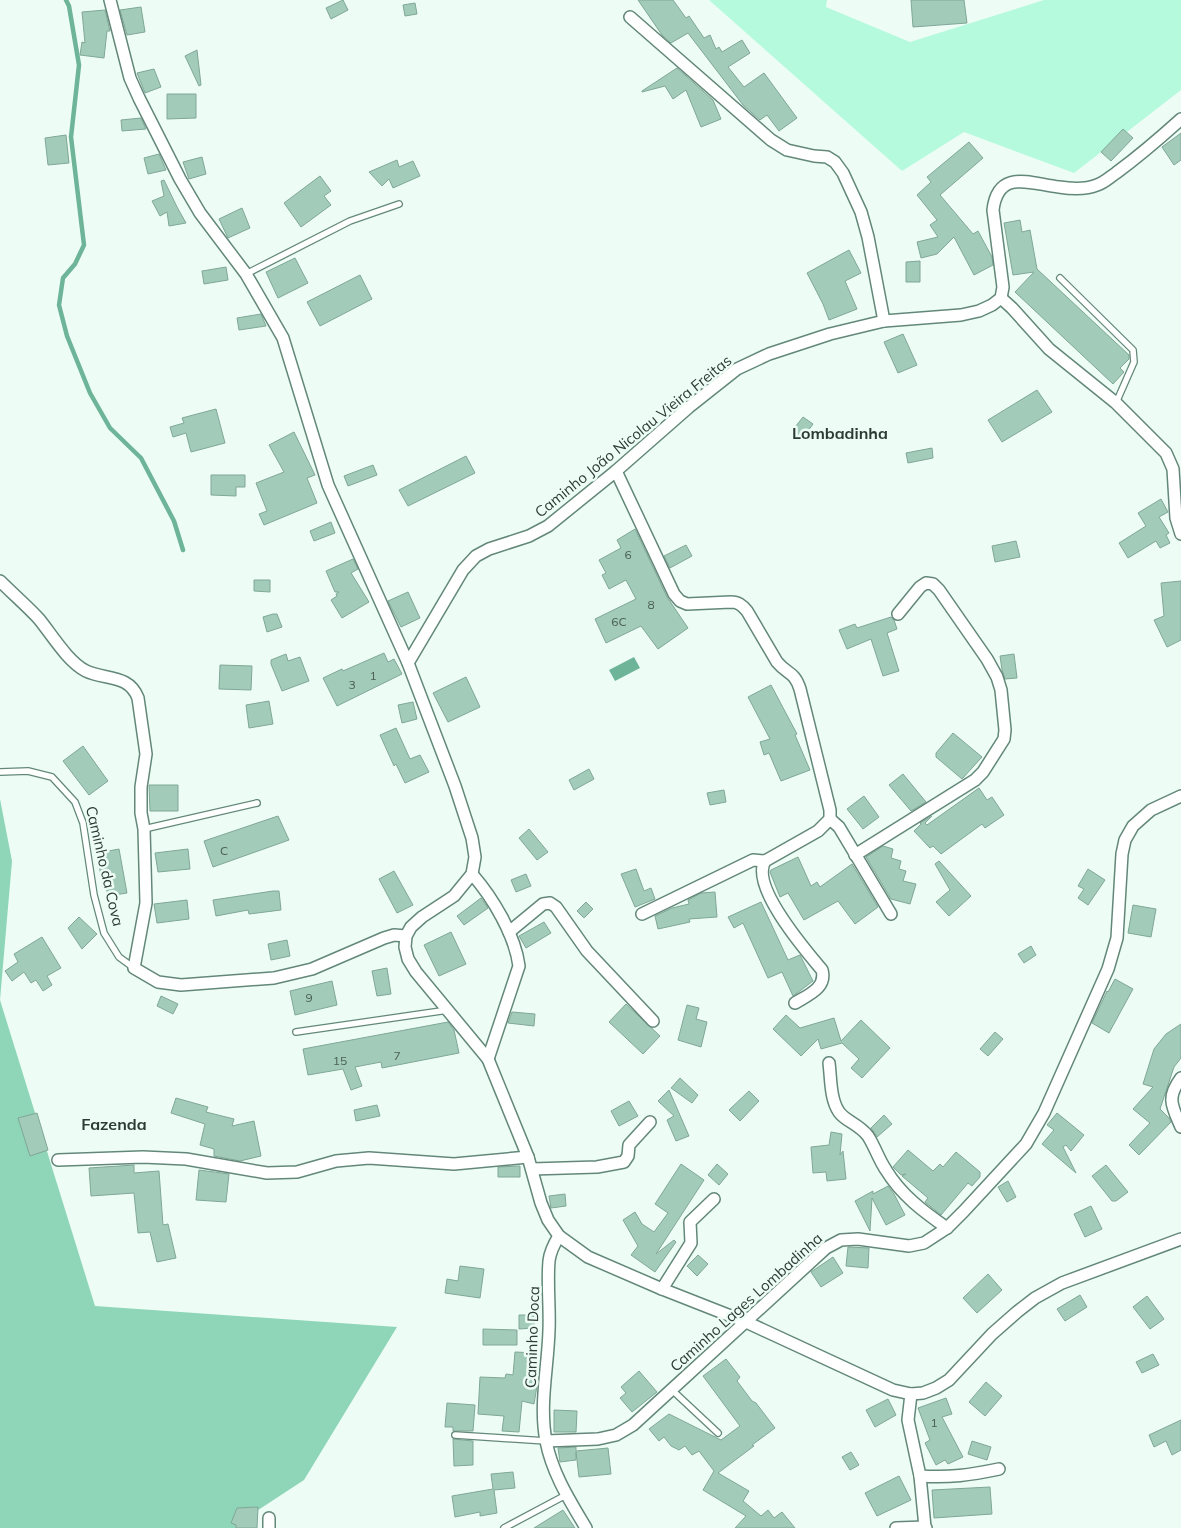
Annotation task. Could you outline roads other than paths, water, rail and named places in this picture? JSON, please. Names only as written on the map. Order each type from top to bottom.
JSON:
[{"type":"street","points":[[110,0],[130,78],[180,179],[200,213],[246,274],[283,338],[328,485],[408,663],[455,786],[476,856],[472,874],[454,896],[422,917],[411,927],[406,936],[405,947],[408,959],[416,972],[488,1059],[528,1157],[541,1203],[548,1220],[559,1236],[588,1257],[746,1322],[893,1390],[911,1394],[930,1391],[949,1380],[992,1334],[1035,1298],[1062,1283],[1181,1239]]},
{"type":"street","points":[[630,17],[771,140],[787,150],[827,157],[835,162],[843,173],[861,212],[868,237],[884,321]]},
{"type":"street","points":[[1181,119],[1143,154],[1100,185],[1084,189],[1059,188],[1019,180],[1001,188],[995,198],[993,210],[1002,272],[1003,287],[1000,298],[1012,308],[1049,349],[1116,403],[1166,454],[1173,469],[1176,518],[1181,534]]},
{"type":"street","name":"Caminho João Nicolau Vieira Freitas","points":[[408,663],[463,570],[476,556],[489,549],[529,536],[548,526],[616,471],[689,406],[737,369],[768,354],[830,334],[884,321],[961,315],[979,311],[992,305],[1000,298]]},
{"type":"street","points":[[616,471],[674,594],[680,601],[687,604],[737,602],[742,605],[747,610],[782,669],[796,679],[830,810],[830,819],[818,831],[765,861],[761,867],[761,874],[767,890],[783,920],[822,970],[824,977],[815,992],[795,1003]]},
{"type":"street","points":[[0,582],[37,618],[74,662],[86,671],[130,684],[136,691],[146,754],[141,787],[146,903],[134,968]]},
{"type":"street","points":[[855,855],[974,780],[983,772],[1004,738],[1001,690],[997,677],[939,590],[933,584],[926,583],[920,587],[898,614]]},
{"type":"street","name":"Caminho Lages Lombadinha","points":[[546,1441],[598,1440],[616,1435],[633,1425],[826,1248],[841,1240],[858,1239],[909,1246],[924,1243],[947,1228],[1026,1144],[1044,1113],[1108,969],[1117,938],[1122,854],[1125,840],[1133,826],[1151,810],[1181,796]]},
{"type":"street","points":[[830,819],[839,827],[891,914]]},
{"type":"street","points":[[642,914],[753,860],[765,861]]},
{"type":"street","points":[[472,874],[482,886],[509,932],[517,952],[519,966],[488,1059]]},
{"type":"street","points":[[509,932],[543,904],[550,902],[556,907],[587,951],[654,1020]]},
{"type":"street","name":"Caminho da Cova","points":[[134,968],[158,982],[180,985],[274,978],[312,969],[384,938],[394,935],[406,936]]},
{"type":"street","points":[[828,1063],[834,1100],[838,1111],[844,1118],[861,1128],[895,1184],[920,1209],[947,1228]]},
{"type":"street","points":[[1181,1078],[1173,1090],[1171,1100],[1181,1126]]},
{"type":"street","points":[[532,1169],[597,1167],[624,1162],[628,1156],[630,1145],[650,1122]]},
{"type":"street","points":[[58,1160],[143,1157],[186,1159],[268,1173],[297,1172],[336,1161],[369,1158],[454,1164],[528,1157]]},
{"type":"street","points":[[662,1289],[691,1243],[690,1222],[714,1199]]},
{"type":"street","name":"Caminho Doca","points":[[559,1236],[553,1246],[549,1260],[549,1330],[543,1415],[551,1461],[566,1494],[586,1528]]},
{"type":"street","points":[[896,1528],[926,1528],[920,1476],[908,1420],[911,1394]]},
{"type":"street","points":[[920,1476],[954,1477],[999,1469]]},
{"type":"lane","points":[[246,274],[350,221],[399,204]]},
{"type":"lane","points":[[1060,278],[1133,350],[1134,362],[1116,403]]},
{"type":"lane","name":"Caminho da Cova","points":[[0,772],[28,771],[52,777],[75,802],[83,822],[94,895],[104,933],[119,957],[134,968]]},
{"type":"lane","points":[[144,829],[257,803]]},
{"type":"lane","points":[[296,1032],[448,1010]]},
{"type":"lane","points":[[672,1390],[718,1433]]},
{"type":"lane","points":[[455,1435],[546,1441]]},
{"type":"lane","points":[[504,1528],[566,1494]]},
{"type":"waterway","points":[[66,0],[69,6],[79,65],[71,137],[84,245],[75,264],[63,278],[59,305],[67,336],[90,393],[110,428],[141,458],[174,521],[183,550]]},
{"type":"district","name":"Lombadinha","points":[[840,433]]},
{"type":"district","name":"Fazenda","points":[[114,1124]]}]
